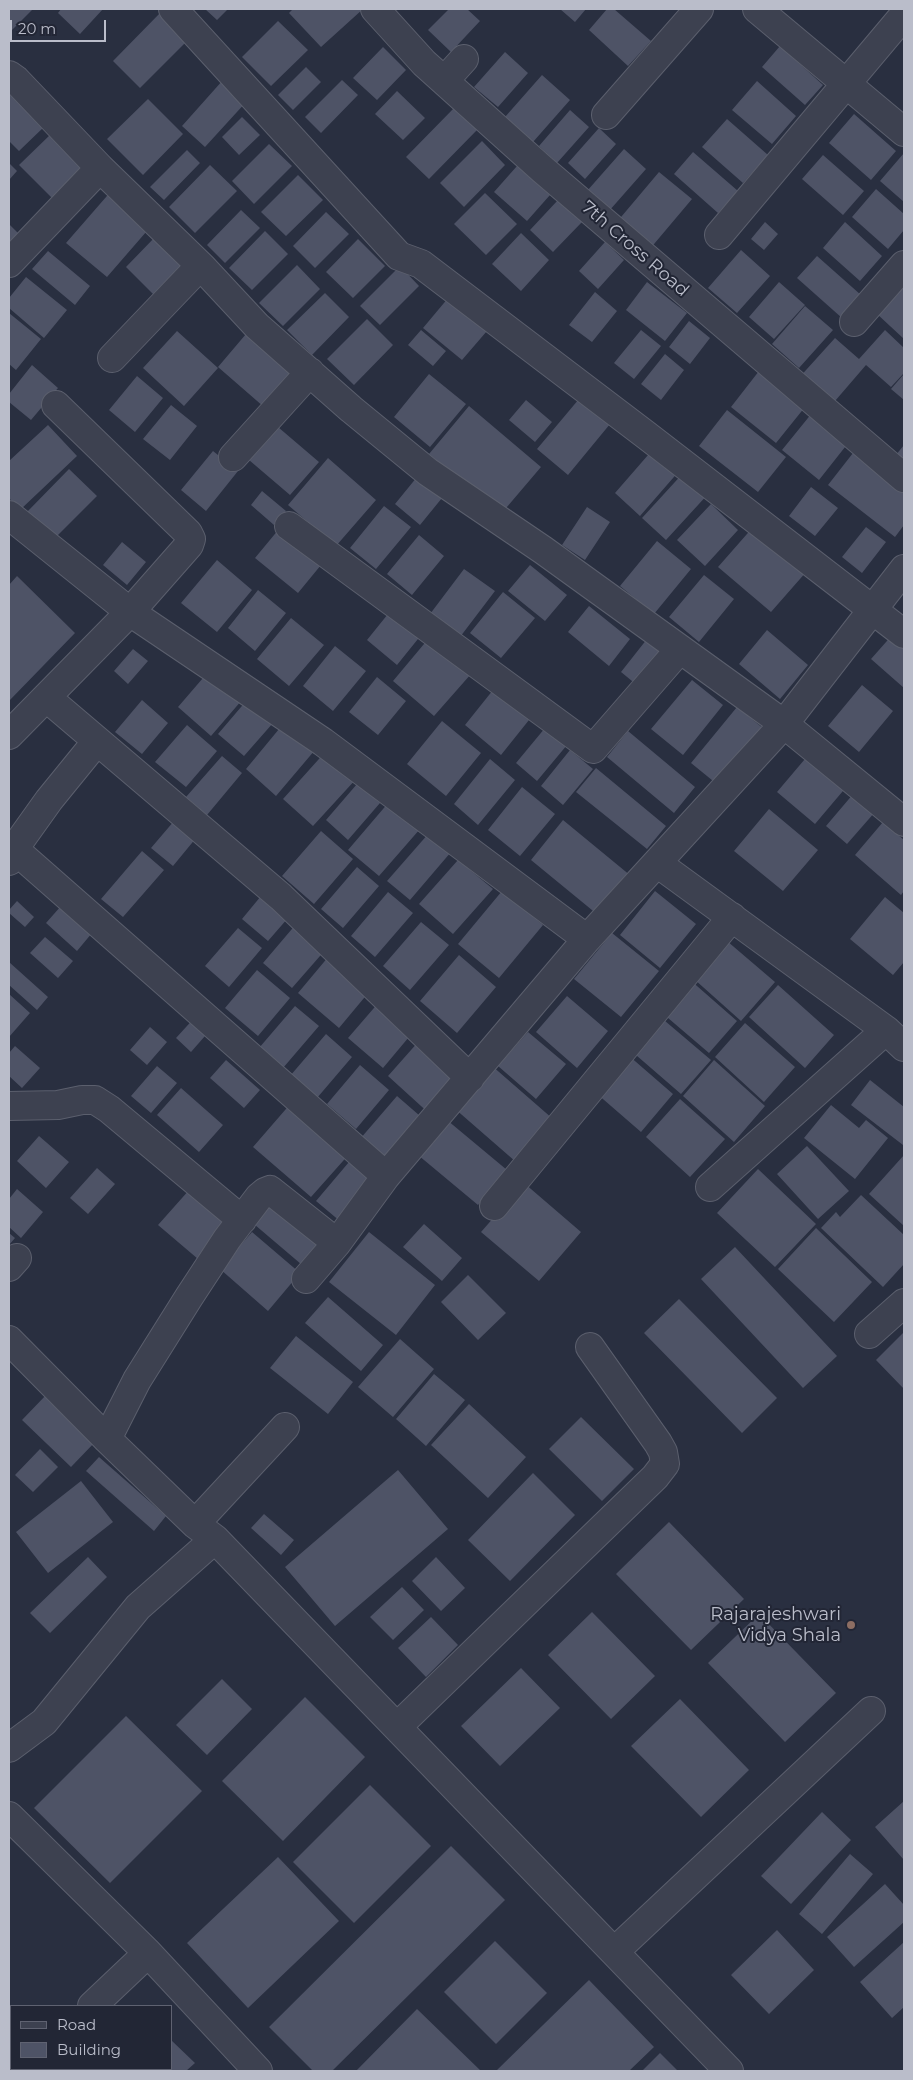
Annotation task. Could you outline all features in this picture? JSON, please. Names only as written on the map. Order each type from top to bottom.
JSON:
[{"type":"street","points":[[173,9],[399,256],[421,264],[873,608],[904,634]]},
{"type":"street","name":"7th Cross Road","points":[[375,9],[424,63],[542,169],[904,478]]},
{"type":"street","points":[[606,115],[699,9]]},
{"type":"street","points":[[757,9],[904,132]]},
{"type":"street","points":[[719,235],[904,15]]},
{"type":"street","points":[[444,81],[464,59]]},
{"type":"street","points":[[9,75],[200,266],[257,326],[351,409],[428,472],[543,550],[784,724],[904,822]]},
{"type":"street","points":[[9,264],[100,168]]},
{"type":"street","points":[[854,322],[904,265]]},
{"type":"street","points":[[112,358],[200,266]]},
{"type":"street","points":[[233,457],[310,372]]},
{"type":"street","points":[[9,735],[130,612],[189,545],[190,536],[56,405]]},
{"type":"street","points":[[9,515],[130,612],[323,742],[587,939]]},
{"type":"street","points":[[289,526],[593,749],[680,648]]},
{"type":"street","points":[[306,1279],[337,1243],[386,1176],[587,939],[784,724],[904,569]]},
{"type":"street","points":[[47,698],[280,897],[470,1078]]},
{"type":"street","points":[[97,741],[49,800],[11,855],[386,1176]]},
{"type":"street","points":[[657,863],[895,1039],[710,1187]]},
{"type":"street","points":[[494,1206],[732,918]]},
{"type":"street","points":[[9,1106],[58,1105],[82,1100],[95,1100],[109,1109],[242,1220]]},
{"type":"street","points":[[107,1439],[137,1380],[227,1239],[259,1197],[270,1190],[337,1243]]},
{"type":"street","points":[[869,1334],[904,1303]]},
{"type":"street","points":[[9,1340],[107,1439],[205,1531],[729,2071]]},
{"type":"street","points":[[397,1728],[655,1477],[665,1464],[663,1452],[658,1443],[590,1347]]},
{"type":"street","points":[[9,1748],[44,1722],[138,1607],[205,1531],[285,1428]]},
{"type":"street","points":[[614,1952],[871,1711]]},
{"type":"street","points":[[9,1816],[148,1953],[258,2071]]},
{"type":"street","points":[[93,2005],[148,1953]]},
{"type":"building","points":[[9,9],[33,9],[9,33]]},
{"type":"building","points":[[61,9],[103,9],[80,34],[58,13]]},
{"type":"building","points":[[205,9],[228,9],[217,20]]},
{"type":"building","points":[[293,9],[363,9],[321,47],[289,13]]},
{"type":"building","points":[[449,9],[467,9],[480,21],[451,52],[428,30]]},
{"type":"building","points":[[560,9],[586,9],[575,22]]},
{"type":"building","points":[[607,9],[614,9],[651,41],[628,66],[589,30]]},
{"type":"building","points":[[161,12],[188,40],[140,88],[113,61]]},
{"type":"building","points":[[278,21],[308,50],[271,86],[242,57]]},
{"type":"building","points":[[780,46],[823,85],[805,105],[762,67]]},
{"type":"building","points":[[383,47],[406,70],[377,100],[353,78]]},
{"type":"building","points":[[505,52],[528,73],[498,107],[474,87]]},
{"type":"building","points":[[306,67],[321,82],[293,110],[278,95]]},
{"type":"building","points":[[542,75],[570,100],[533,142],[505,117]]},
{"type":"building","points":[[223,80],[247,101],[205,147],[182,126]]},
{"type":"building","points":[[342,80],[358,95],[321,133],[305,117]]},
{"type":"building","points":[[757,81],[796,116],[772,144],[732,110]]},
{"type":"building","points":[[397,91],[425,118],[403,140],[375,114]]},
{"type":"building","points":[[9,92],[45,126],[19,151],[9,141]]},
{"type":"building","points":[[148,99],[183,134],[143,175],[107,139]]},
{"type":"building","points":[[454,108],[477,130],[429,179],[406,157]]},
{"type":"building","points":[[570,110],[589,127],[557,163],[539,146]]},
{"type":"building","points":[[854,114],[896,151],[871,180],[829,143]]},
{"type":"building","points":[[242,117],[260,135],[239,155],[222,137]]},
{"type":"building","points":[[727,119],[768,155],[743,183],[702,147]]},
{"type":"building","points":[[599,128],[616,144],[585,179],[568,163]]},
{"type":"building","points":[[52,133],[89,169],[56,202],[19,165]]},
{"type":"building","points":[[482,141],[505,165],[464,207],[440,183]]},
{"type":"building","points":[[269,144],[292,166],[254,204],[232,181]]},
{"type":"building","points":[[624,149],[646,169],[609,211],[587,191]]},
{"type":"building","points":[[187,150],[200,163],[164,200],[150,187]]},
{"type":"building","points":[[693,152],[738,191],[718,213],[674,174]]},
{"type":"building","points":[[904,153],[904,202],[880,181]]},
{"type":"building","points":[[823,155],[864,191],[843,215],[802,179]]},
{"type":"building","points":[[9,163],[17,171],[9,180]]},
{"type":"building","points":[[210,165],[237,191],[195,233],[169,207]]},
{"type":"building","points":[[517,166],[550,195],[527,221],[494,192]]},
{"type":"building","points":[[659,172],[692,199],[649,250],[616,223]]},
{"type":"building","points":[[298,175],[323,200],[286,236],[261,212]]},
{"type":"building","points":[[113,189],[153,224],[107,277],[66,243]]},
{"type":"building","points":[[876,189],[904,214],[904,230],[888,249],[852,217]]},
{"type":"building","points":[[485,193],[517,224],[486,255],[454,224]]},
{"type":"building","points":[[558,200],[582,222],[553,252],[530,230]]},
{"type":"building","points":[[241,210],[260,228],[225,263],[207,245]]},
{"type":"building","points":[[326,212],[349,234],[315,268],[293,246]]},
{"type":"building","points":[[765,222],[778,234],[764,250],[751,239]]},
{"type":"building","points":[[845,222],[882,256],[860,281],[823,248]]},
{"type":"building","points":[[9,224],[23,238],[9,252]]},
{"type":"building","points":[[265,231],[288,254],[252,290],[229,268]]},
{"type":"building","points":[[521,233],[549,260],[521,291],[492,264]]},
{"type":"building","points":[[156,236],[191,272],[161,302],[126,267]]},
{"type":"building","points":[[358,239],[385,266],[353,298],[326,272]]},
{"type":"building","points":[[605,242],[624,260],[598,289],[579,271]]},
{"type":"building","points":[[741,250],[770,276],[737,313],[708,288]]},
{"type":"building","points":[[48,251],[90,286],[75,305],[32,269]]},
{"type":"building","points":[[817,256],[861,295],[842,318],[797,278]]},
{"type":"building","points":[[297,265],[320,289],[283,326],[259,303]]},
{"type":"building","points":[[400,266],[419,286],[380,325],[360,306]]},
{"type":"building","points":[[26,277],[67,310],[44,338],[9,308],[9,298]]},
{"type":"building","points":[[647,282],[687,313],[665,341],[626,310]]},
{"type":"building","points":[[779,282],[805,305],[774,339],[749,317]]},
{"type":"building","points":[[904,284],[904,339],[876,313]]},
{"type":"building","points":[[454,291],[493,324],[462,360],[423,328]]},
{"type":"building","points":[[595,292],[617,311],[592,342],[569,325]]},
{"type":"building","points":[[325,293],[349,317],[312,355],[287,330]]},
{"type":"building","points":[[805,306],[833,330],[799,368],[772,344]]},
{"type":"building","points":[[9,313],[41,339],[16,370],[9,364]]},
{"type":"building","points":[[367,319],[393,345],[354,385],[327,359]]},
{"type":"building","points":[[689,321],[710,338],[690,364],[669,347]]},
{"type":"building","points":[[421,330],[446,351],[433,366],[408,345]]},
{"type":"building","points":[[641,330],[661,346],[634,379],[614,363]]},
{"type":"building","points":[[885,330],[904,348],[904,373],[891,387],[866,365],[829,408],[797,380],[835,338],[859,359]]},
{"type":"building","points":[[177,331],[218,368],[184,406],[143,368]]},
{"type":"building","points":[[246,334],[293,374],[264,407],[218,367]]},
{"type":"building","points":[[665,354],[684,370],[661,400],[641,384]]},
{"type":"building","points":[[32,365],[58,388],[31,420],[9,402],[9,394]]},
{"type":"building","points":[[759,371],[805,407],[776,443],[731,407]]},
{"type":"building","points":[[429,374],[466,404],[430,447],[394,417]]},
{"type":"building","points":[[904,374],[904,400],[891,389]]},
{"type":"building","points":[[137,376],[163,398],[135,432],[109,410]]},
{"type":"building","points":[[584,393],[615,418],[568,475],[537,449]]},
{"type":"building","points":[[526,400],[552,422],[535,442],[509,420]]},
{"type":"building","points":[[171,405],[197,426],[170,460],[143,439]]},
{"type":"building","points":[[469,406],[541,467],[501,514],[429,454]]},
{"type":"building","points":[[727,410],[786,457],[758,492],[699,446]]},
{"type":"building","points":[[812,413],[849,442],[819,480],[782,450]]},
{"type":"building","points":[[48,425],[77,456],[20,510],[9,498],[9,461]]},
{"type":"building","points":[[278,427],[319,462],[290,495],[249,460]]},
{"type":"building","points":[[904,445],[904,473],[891,461]]},
{"type":"building","points":[[655,447],[680,470],[640,516],[615,493]]},
{"type":"building","points":[[213,451],[238,471],[206,511],[181,490]]},
{"type":"building","points":[[853,453],[904,493],[904,525],[895,537],[828,485]]},
{"type":"building","points":[[328,458],[376,500],[336,546],[288,505]]},
{"type":"building","points":[[69,469],[97,496],[54,539],[27,512]]},
{"type":"building","points":[[685,471],[709,493],[666,540],[642,518]]},
{"type":"building","points":[[417,477],[442,498],[420,525],[395,504]]},
{"type":"building","points":[[811,487],[838,508],[815,536],[789,516]]},
{"type":"building","points":[[262,491],[286,511],[274,525],[251,505]]},
{"type":"building","points":[[711,504],[738,530],[705,566],[677,540]]},
{"type":"building","points":[[384,506],[411,527],[376,569],[350,548]]},
{"type":"building","points":[[587,507],[610,522],[585,560],[562,545]]},
{"type":"building","points":[[754,526],[807,571],[771,612],[718,567]]},
{"type":"building","points":[[866,527],[886,542],[862,573],[842,557]]},
{"type":"building","points":[[279,529],[321,565],[298,593],[255,558]]},
{"type":"building","points":[[419,535],[444,556],[412,595],[387,574]]},
{"type":"building","points":[[657,541],[691,569],[654,614],[620,586]]},
{"type":"building","points":[[122,542],[146,562],[127,585],[103,565]]},
{"type":"building","points":[[217,560],[252,590],[217,632],[181,603]]},
{"type":"building","points":[[530,565],[567,595],[545,621],[508,591]]},
{"type":"building","points":[[464,569],[495,591],[457,641],[427,618]]},
{"type":"building","points":[[704,575],[734,599],[699,642],[669,617]]},
{"type":"building","points":[[17,576],[75,633],[9,701],[9,585]]},
{"type":"building","points":[[258,590],[286,613],[255,651],[228,628]]},
{"type":"building","points":[[503,592],[535,618],[501,658],[470,633]]},
{"type":"building","points":[[589,606],[630,639],[609,666],[568,632]]},
{"type":"building","points":[[392,609],[422,634],[397,665],[367,640]]},
{"type":"building","points":[[291,618],[324,645],[289,686],[257,659]]},
{"type":"building","points":[[767,630],[808,665],[780,699],[739,664]]},
{"type":"building","points":[[894,633],[904,641],[904,688],[871,659]]},
{"type":"building","points":[[429,638],[471,674],[434,716],[393,681]]},
{"type":"building","points":[[647,639],[669,657],[643,690],[621,672]]},
{"type":"building","points":[[335,646],[366,671],[333,711],[303,686]]},
{"type":"building","points":[[133,649],[148,661],[128,684],[114,671]]},
{"type":"building","points":[[209,671],[242,700],[211,736],[178,707]]},
{"type":"building","points":[[377,677],[406,701],[378,735],[349,712]]},
{"type":"building","points":[[692,680],[723,705],[683,755],[651,729]]},
{"type":"building","points":[[862,685],[893,711],[859,752],[828,726]]},
{"type":"building","points":[[493,690],[529,720],[501,755],[465,725]]},
{"type":"building","points":[[142,700],[168,723],[142,754],[115,732]]},
{"type":"building","points":[[247,700],[273,723],[244,756],[218,734]]},
{"type":"building","points":[[737,707],[764,729],[718,785],[691,763]]},
{"type":"building","points":[[442,721],[481,753],[446,796],[407,764]]},
{"type":"building","points":[[284,723],[315,750],[276,796],[246,769]]},
{"type":"building","points":[[187,725],[217,751],[186,787],[155,762]]},
{"type":"building","points":[[545,728],[567,745],[537,781],[516,763]]},
{"type":"building","points":[[628,731],[695,787],[674,813],[607,757]]},
{"type":"building","points":[[327,750],[357,778],[313,826],[283,799]]},
{"type":"building","points":[[570,750],[593,769],[563,805],[541,786]]},
{"type":"building","points":[[810,753],[848,785],[815,824],[777,792]]},
{"type":"building","points":[[222,756],[242,773],[207,815],[186,797]]},
{"type":"building","points":[[490,759],[515,780],[478,825],[454,804]]},
{"type":"building","points":[[596,768],[666,826],[647,849],[576,792]]},
{"type":"building","points":[[357,784],[380,803],[348,840],[326,820]]},
{"type":"building","points":[[522,787],[555,814],[520,856],[488,830]]},
{"type":"building","points":[[854,793],[875,812],[847,844],[826,826]]},
{"type":"building","points":[[389,802],[420,829],[379,876],[348,850]]},
{"type":"building","points":[[769,809],[818,850],[783,891],[734,851]]},
{"type":"building","points":[[180,814],[201,832],[173,866],[151,848]]},
{"type":"building","points":[[563,820],[631,876],[598,915],[531,860]]},
{"type":"building","points":[[883,822],[904,840],[904,891],[901,895],[855,855]]},
{"type":"building","points":[[321,831],[353,859],[314,904],[282,876]]},
{"type":"building","points":[[429,833],[451,852],[410,900],[387,881]]},
{"type":"building","points":[[142,851],[164,870],[123,917],[101,899]]},
{"type":"building","points":[[458,860],[493,889],[453,934],[419,904]]},
{"type":"building","points":[[357,867],[379,886],[343,928],[321,909]]},
{"type":"building","points":[[502,891],[543,925],[499,978],[458,944]]},
{"type":"building","points":[[655,891],[696,924],[660,968],[620,935]]},
{"type":"building","points":[[388,892],[413,913],[375,957],[351,936]]},
{"type":"building","points":[[261,896],[288,918],[268,941],[242,919]]},
{"type":"building","points":[[885,897],[904,913],[904,962],[893,975],[850,939]]},
{"type":"building","points":[[17,901],[34,917],[25,927],[9,913],[9,910]]},
{"type":"building","points":[[61,906],[92,933],[77,951],[46,923]]},
{"type":"building","points":[[421,922],[449,945],[410,990],[383,966]]},
{"type":"building","points":[[297,923],[327,948],[292,988],[263,963]]},
{"type":"building","points":[[238,928],[262,948],[229,987],[205,966]]},
{"type":"building","points":[[612,933],[659,971],[621,1017],[574,979]]},
{"type":"building","points":[[45,937],[73,961],[58,978],[30,953]]},
{"type":"building","points":[[727,941],[775,982],[741,1021],[694,979]]},
{"type":"building","points":[[459,955],[496,987],[457,1033],[420,1001]]},
{"type":"building","points":[[329,956],[369,992],[339,1028],[298,993]]},
{"type":"building","points":[[9,962],[48,997],[37,1010],[9,985]]},
{"type":"building","points":[[257,970],[290,998],[258,1036],[225,1008]]},
{"type":"building","points":[[689,979],[737,1021],[709,1053],[661,1012]]},
{"type":"building","points":[[778,985],[834,1035],[805,1068],[749,1017]]},
{"type":"building","points":[[9,994],[30,1013],[9,1037]]},
{"type":"building","points":[[567,996],[608,1031],[577,1068],[536,1032]]},
{"type":"building","points":[[380,1001],[414,1031],[383,1068],[348,1038]]},
{"type":"building","points":[[295,1006],[319,1026],[283,1068],[259,1048]]},
{"type":"building","points":[[197,1015],[212,1028],[191,1052],[176,1038]]},
{"type":"building","points":[[658,1015],[711,1060],[681,1094],[629,1049]]},
{"type":"building","points":[[745,1023],[795,1067],[764,1102],[715,1057]]},
{"type":"building","points":[[150,1027],[167,1042],[147,1065],[130,1050]]},
{"type":"building","points":[[528,1032],[566,1064],[536,1099],[498,1066]]},
{"type":"building","points":[[326,1034],[352,1057],[317,1098],[290,1076]]},
{"type":"building","points":[[419,1041],[464,1081],[432,1116],[388,1076]]},
{"type":"building","points":[[15,1046],[40,1068],[22,1088],[9,1076],[9,1053]]},
{"type":"building","points":[[628,1055],[673,1094],[641,1132],[596,1093]]},
{"type":"building","points":[[226,1060],[260,1090],[244,1108],[210,1078]]},
{"type":"building","points":[[714,1060],[765,1106],[734,1142],[683,1096]]},
{"type":"building","points":[[360,1065],[389,1090],[356,1129],[327,1104]]},
{"type":"building","points":[[491,1065],[553,1119],[516,1162],[454,1108]]},
{"type":"building","points":[[157,1066],[177,1083],[151,1113],[131,1096]]},
{"type":"building","points":[[870,1080],[904,1107],[903,1145],[851,1105]]},
{"type":"building","points":[[181,1088],[223,1125],[199,1152],[157,1115]]},
{"type":"building","points":[[397,1096],[427,1122],[390,1165],[360,1139]]},
{"type":"building","points":[[680,1099],[725,1139],[690,1177],[646,1137]]},
{"type":"building","points":[[292,1102],[351,1152],[311,1197],[253,1147]]},
{"type":"building","points":[[831,1105],[859,1128],[866,1120],[888,1138],[855,1179],[804,1138]]},
{"type":"building","points":[[447,1120],[507,1170],[478,1205],[418,1155]]},
{"type":"building","points":[[39,1136],[69,1162],[46,1188],[17,1161]]},
{"type":"building","points":[[807,1146],[849,1191],[818,1219],[777,1174]]},
{"type":"building","points":[[904,1155],[904,1226],[869,1194]]},
{"type":"building","points":[[349,1162],[374,1183],[341,1222],[316,1201]]},
{"type":"building","points":[[97,1168],[115,1184],[88,1214],[70,1198]]},
{"type":"building","points":[[758,1169],[816,1224],[775,1267],[717,1213]]},
{"type":"building","points":[[524,1183],[581,1232],[539,1281],[481,1232]]},
{"type":"building","points":[[17,1189],[43,1212],[21,1238],[9,1227],[9,1199]]},
{"type":"building","points":[[190,1189],[229,1223],[198,1259],[158,1225]]},
{"type":"building","points":[[861,1195],[904,1235],[904,1264],[883,1287],[821,1228],[836,1212],[840,1217]]},
{"type":"building","points":[[265,1198],[324,1250],[308,1270],[248,1219]]},
{"type":"building","points":[[424,1224],[462,1258],[442,1281],[403,1247]]},
{"type":"building","points":[[816,1228],[872,1282],[834,1322],[778,1269]]},
{"type":"building","points":[[252,1232],[300,1273],[268,1311],[220,1269]]},
{"type":"building","points":[[369,1232],[435,1285],[396,1335],[329,1282]]},
{"type":"building","points":[[9,1233],[15,1238],[9,1245]]},
{"type":"building","points":[[735,1247],[837,1356],[803,1388],[701,1279]]},
{"type":"building","points":[[468,1275],[506,1313],[478,1340],[441,1302]]},
{"type":"building","points":[[328,1297],[383,1345],[361,1371],[305,1323]]},
{"type":"building","points":[[679,1299],[777,1398],[742,1433],[644,1333]]},
{"type":"building","points":[[904,1332],[904,1389],[876,1360]]},
{"type":"building","points":[[296,1336],[353,1382],[328,1414],[270,1368]]},
{"type":"building","points":[[400,1339],[434,1369],[393,1417],[358,1387]]},
{"type":"building","points":[[434,1374],[465,1400],[426,1446],[396,1419]]},
{"type":"building","points":[[47,1394],[96,1441],[71,1467],[22,1420]]},
{"type":"building","points":[[469,1404],[526,1457],[488,1498],[431,1445]]},
{"type":"building","points":[[581,1417],[634,1469],[602,1501],[549,1449]]},
{"type":"building","points":[[40,1449],[58,1467],[33,1492],[15,1475]]},
{"type":"building","points":[[99,1457],[166,1516],[154,1531],[86,1471]]},
{"type":"building","points":[[398,1470],[448,1529],[335,1626],[285,1567]]},
{"type":"building","points":[[533,1473],[575,1515],[510,1581],[468,1540]]},
{"type":"building","points":[[81,1481],[113,1522],[48,1573],[16,1532]]},
{"type":"building","points":[[264,1514],[294,1540],[281,1555],[251,1528]]},
{"type":"building","points":[[669,1522],[744,1599],[691,1650],[616,1574]]},
{"type":"building","points":[[88,1557],[107,1577],[50,1633],[30,1613]]},
{"type":"building","points":[[436,1557],[465,1588],[441,1611],[412,1581]]},
{"type":"building","points":[[402,1587],[424,1610],[393,1640],[370,1617]]},
{"type":"building","points":[[592,1612],[655,1676],[611,1719],[548,1655]]},
{"type":"building","points":[[759,1614],[836,1693],[785,1742],[708,1663]]},
{"type":"building","points":[[431,1617],[458,1645],[426,1677],[398,1648]]},
{"type":"building","points":[[521,1668],[560,1708],[500,1766],[461,1726]]},
{"type":"building","points":[[222,1679],[252,1709],[207,1755],[176,1725]]},
{"type":"building","points":[[305,1697],[365,1757],[283,1841],[222,1781]]},
{"type":"building","points":[[680,1699],[749,1770],[701,1817],[631,1746]]},
{"type":"building","points":[[126,1716],[202,1791],[110,1883],[34,1808]]},
{"type":"building","points":[[370,1785],[431,1846],[354,1923],[293,1862]]},
{"type":"building","points":[[904,1801],[904,1860],[875,1827]]},
{"type":"building","points":[[822,1812],[851,1840],[791,1904],[761,1876]]},
{"type":"building","points":[[451,1846],[505,1900],[332,2071],[313,2071],[269,2027]]},
{"type":"building","points":[[850,1854],[873,1874],[822,1934],[799,1914]]},
{"type":"building","points":[[278,1857],[339,1921],[248,2008],[187,1943]]},
{"type":"building","points":[[885,1884],[904,1905],[904,1922],[854,1967],[827,1937]]},
{"type":"building","points":[[777,1930],[814,1970],[769,2014],[731,1975]]},
{"type":"building","points":[[495,1941],[547,1993],[496,2044],[444,1992]]},
{"type":"building","points":[[904,1942],[904,2007],[892,2018],[860,1982]]},
{"type":"building","points":[[589,1980],[654,2047],[629,2071],[497,2070]]},
{"type":"building","points":[[417,2009],[481,2071],[356,2071]]},
{"type":"building","points":[[172,2041],[195,2063],[186,2071],[106,2070],[172,2070]]},
{"type":"building","points":[[660,2053],[678,2071],[642,2071]]},
{"type":"place","name":"Rajarajeshwari Vidya Shala","points":[[851,1625]]}]
